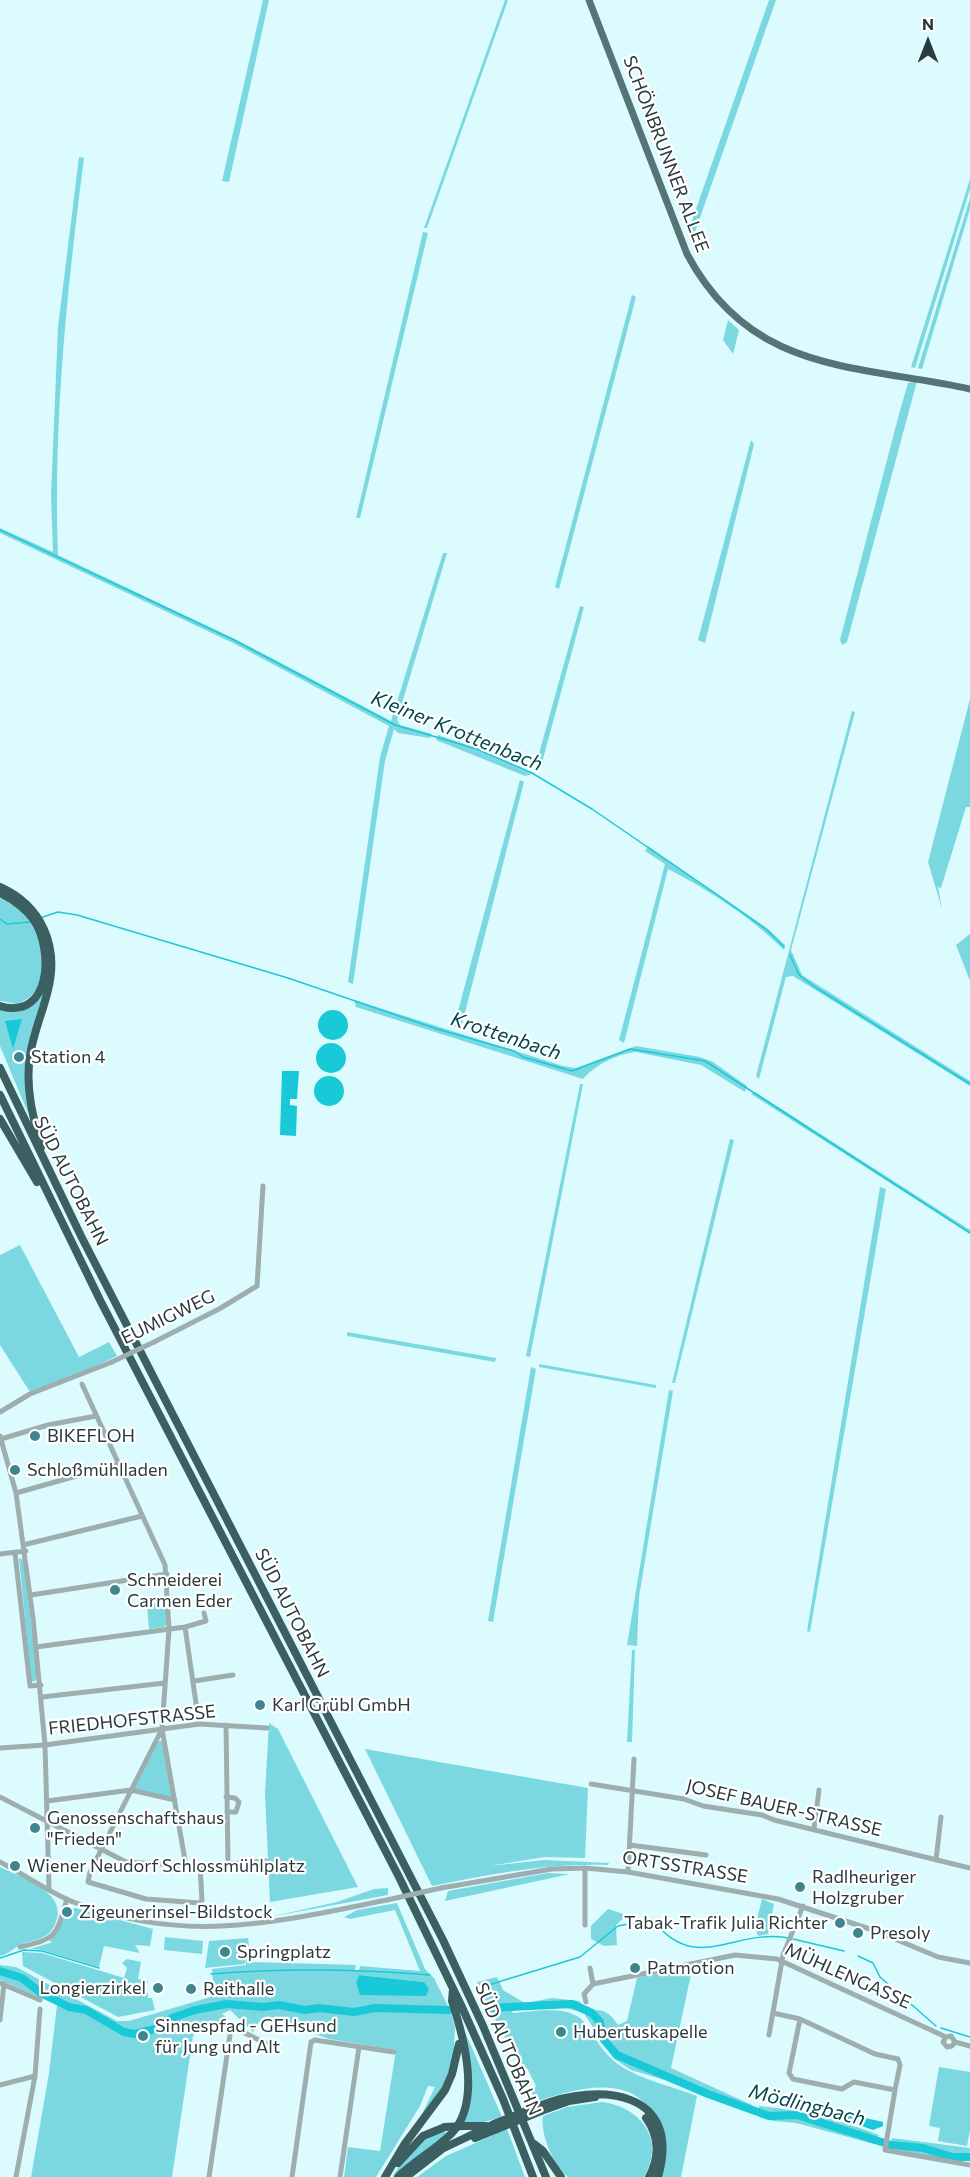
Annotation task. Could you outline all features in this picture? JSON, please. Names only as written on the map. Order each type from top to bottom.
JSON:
[{"type":"highway","points":[[0,887],[30,911],[39,923],[51,951],[51,978],[32,1040],[28,1073],[31,1108],[45,1163]]},
{"type":"highway","points":[[0,893],[30,911]]},
{"type":"highway","points":[[0,1006],[18,1007],[28,1003],[42,987],[45,977],[46,952],[39,923]]},
{"type":"highway","name":"SÜD AUTOBAHN","points":[[0,1068],[45,1163],[443,1940],[483,2026],[546,2177]]},
{"type":"highway","name":"SÜD AUTOBAHN","points":[[0,1095],[47,1197],[399,1877],[453,1987],[503,2099],[533,2177]]},
{"type":"highway","points":[[0,1119],[28,1170],[47,1197]]},
{"type":"highway","points":[[398,2177],[450,2135],[464,2115],[469,2091],[452,2001],[453,1987]]},
{"type":"highway","points":[[387,2177],[404,2145],[445,2090],[454,2068],[460,2036]]},
{"type":"highway","points":[[406,2177],[442,2150],[493,2126],[567,2096],[589,2092],[611,2093],[630,2100],[651,2117],[660,2133],[663,2150],[658,2177]]},
{"type":"highway","points":[[540,2108],[588,2098],[615,2099],[632,2106],[647,2119],[656,2139],[657,2155],[649,2177]]},
{"type":"highway","points":[[387,2177],[418,2140],[445,2127],[493,2126]]},
{"type":"highway","points":[[413,2177],[449,2151],[493,2126]]},
{"type":"highway","points":[[533,2144],[543,2151],[561,2177]]},
{"type":"main road","name":"SCHÖNBRUNNER ALLEE","points":[[590,0],[687,254],[703,282],[728,312],[771,343],[805,357],[970,389]]},
{"type":"street","name":"EUMIGWEG","points":[[0,1412],[30,1394],[112,1362],[154,1342],[219,1309],[257,1286],[263,1186]]},
{"type":"street","points":[[82,1384],[162,1555],[167,1574],[169,1629],[162,1729],[186,1866]]},
{"type":"street","points":[[49,1887],[41,1685],[26,1551],[23,1545],[16,1493],[1,1440],[48,1425],[96,1416]]},
{"type":"street","points":[[16,1493],[119,1464]]},
{"type":"street","points":[[23,1545],[142,1516]]},
{"type":"street","points":[[0,1554],[26,1551]]},
{"type":"street","points":[[15,1553],[30,1686],[41,1685]]},
{"type":"street","points":[[31,1595],[167,1574]]},
{"type":"street","points":[[36,1647],[185,1627],[206,1621],[204,1613]]},
{"type":"street","points":[[185,1627],[199,1724]]},
{"type":"street","points":[[194,1681],[233,1674]]},
{"type":"street","points":[[42,1697],[165,1683]]},
{"type":"street","name":"FRIEDHOFSTRASSE","points":[[0,1748],[45,1745],[199,1724],[267,1728]]},
{"type":"street","points":[[226,1725],[228,1864]]},
{"type":"street","points":[[162,1729],[90,1872],[88,1882],[146,1899],[200,1903],[202,1900],[200,1866]]},
{"type":"street","points":[[628,1872],[634,1759]]},
{"type":"street","name":"JOSEF BAUER-STRASSE","points":[[591,1784],[684,1799],[739,1813],[759,1814],[774,1820],[970,1868]]},
{"type":"street","points":[[47,1801],[131,1790],[175,1800]]},
{"type":"street","points":[[814,1829],[819,1790]]},
{"type":"street","points":[[0,1797],[126,1862],[200,1866],[266,1861]]},
{"type":"street","points":[[226,1797],[235,1798],[239,1802],[236,1812],[227,1812]]},
{"type":"street","points":[[936,1860],[941,1817]]},
{"type":"street","points":[[630,1845],[706,1855]]},
{"type":"street","name":"ORTSSTRASSE","points":[[0,1862],[49,1887],[67,1899],[157,1924],[220,1928],[292,1920],[441,1888],[531,1872],[585,1868],[628,1872],[751,1893],[803,1906],[876,1931],[938,1957],[970,1963]]},
{"type":"street","points":[[585,1868],[585,1925]]},
{"type":"street","points":[[20,1947],[47,1941],[53,1936],[67,1899]]},
{"type":"street","points":[[769,2035],[789,1939],[803,1906]]},
{"type":"street","name":"MÜHLENGASSE","points":[[593,1984],[735,1955],[783,1962],[946,2037],[953,2037],[955,2042],[970,2046]]},
{"type":"street","points":[[586,2002],[584,1994],[593,1984],[590,1968]]},
{"type":"street","points":[[0,2020],[2,1984],[40,2000]]},
{"type":"street","points":[[16,2177],[35,2076],[40,2009]]},
{"type":"street","points":[[773,2013],[800,2019],[875,2054],[900,2060],[885,2148],[970,2165]]},
{"type":"street","points":[[800,2019],[789,2073],[793,2079],[842,2089],[854,2082],[896,2090]]},
{"type":"street","points":[[209,2177],[231,2028],[269,2045]]},
{"type":"street","name":"MÜHLENGASSE","points":[[946,2037],[943,2042],[947,2047],[952,2046],[955,2042]]},
{"type":"street","points":[[292,2177],[311,2042],[315,2040],[394,2052]]},
{"type":"street","points":[[340,2177],[359,2047]]},
{"type":"street","points":[[0,2085],[35,2076]]},
{"type":"shaded area","points":[[263,0],[269,0],[229,182],[222,181]]},
{"type":"shaded area","points":[[505,0],[508,0],[427,228],[424,228]]},
{"type":"shaded area","points":[[769,0],[776,0],[695,232],[689,229]]},
{"type":"shaded area","points":[[79,157],[84,158],[67,307],[60,406],[58,555],[239,641],[391,721],[443,553],[447,553],[397,720],[400,725],[432,734],[430,738],[398,733],[394,729],[385,761],[353,984],[348,982],[380,757],[389,726],[235,644],[0,533],[0,528],[53,552],[51,495],[58,327]]},
{"type":"shaded area","points":[[970,179],[970,189],[915,368],[911,367]]},
{"type":"shaded area","points":[[970,198],[970,209],[922,369],[918,368]]},
{"type":"shaded area","points":[[423,232],[428,233],[360,518],[356,518]]},
{"type":"shaded area","points":[[632,295],[636,297],[559,589],[555,587]]},
{"type":"shaded area","points":[[728,320],[739,330],[733,354],[723,340]]},
{"type":"shaded area","points":[[917,381],[847,642],[842,645],[840,640],[899,414],[908,383]]},
{"type":"shaded area","points":[[751,440],[754,444],[705,643],[698,640]]},
{"type":"shaded area","points":[[580,606],[584,607],[540,770],[535,768]]},
{"type":"shaded area","points":[[970,699],[970,807],[966,807],[941,888],[938,887],[942,909],[928,862]]},
{"type":"shaded area","points":[[852,711],[855,712],[791,950],[802,975],[970,1081],[970,1086],[793,976],[786,977],[759,1079],[756,1076]]},
{"type":"shaded area","points":[[438,735],[470,746],[532,774],[525,776],[436,740]]},
{"type":"shaded area","points":[[520,780],[524,782],[461,1028],[454,1026]]},
{"type":"shaded area","points":[[648,846],[767,928],[785,945],[784,950],[729,905],[668,869],[624,1043],[619,1040],[665,864],[645,851]]},
{"type":"shaded area","points":[[0,898],[25,913],[31,920],[37,930],[42,952],[42,974],[39,985],[32,995],[18,1004],[0,1001]]},
{"type":"shaded area","points":[[970,934],[970,981],[956,945]]},
{"type":"shaded area","points":[[49,979],[30,1039],[31,1120],[0,1046],[0,1007],[27,1005]]},
{"type":"shaded area","points":[[354,1000],[563,1066],[576,1068],[636,1046],[700,1057],[713,1062],[747,1086],[745,1092],[701,1065],[636,1052],[607,1061],[583,1079],[356,1007]]},
{"type":"shaded area","points":[[333,1010],[343,1015],[348,1025],[343,1035],[333,1040],[323,1035],[318,1025],[323,1015]]},
{"type":"shaded area","points":[[22,1019],[13,1049],[5,1021]]},
{"type":"shaded area","points":[[331,1043],[337,1044],[345,1052],[345,1064],[337,1072],[331,1073],[325,1072],[317,1064],[316,1058],[317,1052],[325,1044]]},
{"type":"shaded area","points":[[282,1071],[299,1071],[297,1099],[290,1099],[290,1105],[297,1106],[296,1136],[280,1135]]},
{"type":"shaded area","points":[[329,1076],[339,1081],[344,1091],[339,1101],[329,1106],[319,1101],[314,1091],[319,1081]]},
{"type":"shaded area","points":[[580,1084],[583,1084],[530,1357],[526,1356]]},
{"type":"shaded area","points":[[755,1092],[970,1230],[970,1234],[751,1094]]},
{"type":"shaded area","points":[[730,1139],[734,1140],[675,1383],[672,1383]]},
{"type":"shaded area","points":[[880,1187],[886,1189],[810,1632],[807,1631]]},
{"type":"shaded area","points":[[20,1245],[79,1357],[109,1342],[117,1356],[67,1380],[30,1392],[0,1345],[0,1255]]},
{"type":"shaded area","points":[[347,1332],[496,1358],[495,1362],[347,1336]]},
{"type":"shaded area","points":[[539,1364],[656,1385],[656,1388],[539,1367]]},
{"type":"shaded area","points":[[531,1367],[536,1369],[493,1622],[488,1621]]},
{"type":"shaded area","points":[[669,1390],[673,1391],[639,1597],[637,1646],[627,1645]]},
{"type":"shaded area","points":[[19,1558],[24,1560],[37,1678],[34,1682],[31,1680]]},
{"type":"shaded area","points":[[166,1602],[167,1624],[164,1627],[149,1629],[147,1605]]},
{"type":"shaded area","points":[[632,1650],[635,1650],[632,1742],[627,1742]]},
{"type":"shaded area","points":[[269,1723],[278,1729],[358,1887],[270,1902],[265,1793]]},
{"type":"shaded area","points":[[158,1741],[162,1741],[172,1795],[170,1798],[134,1789]]},
{"type":"shaded area","points":[[365,1749],[588,1788],[585,1858],[545,1857],[489,1866],[544,1860],[609,1863],[608,1865],[519,1870],[432,1886]]},
{"type":"shaded area","points":[[0,1867],[40,1887],[55,1902],[58,1911],[54,1927],[47,1935],[21,1944],[0,1956]]},
{"type":"shaded area","points":[[548,1873],[570,1874],[445,1901],[448,1891]]},
{"type":"shaded area","points":[[388,1888],[388,1895],[269,1917],[337,1902],[374,1889]]},
{"type":"shaded area","points":[[762,1899],[774,1904],[768,1934],[758,1936],[755,1927]]},
{"type":"shaded area","points":[[397,1903],[425,1969],[434,1978],[451,2012],[455,2027],[453,2062],[442,2091],[421,2116],[435,2087],[428,2086],[420,2106],[376,2177],[344,2177],[348,2147],[380,2151],[396,2050],[329,2039],[276,2020],[259,2022],[253,2032],[230,2010],[222,2014],[229,2019],[208,2024],[193,2036],[172,2177],[31,2177],[49,2073],[57,2005],[0,1980],[0,1965],[16,1967],[117,2021],[129,2021],[214,1996],[212,1969],[246,1965],[244,1951],[245,1964],[205,1968],[209,1941],[248,1938],[251,1962],[356,1965],[355,1971],[359,1970],[360,1966],[420,1971],[395,1910],[350,1919],[344,1917],[357,1910]],"holes":[[[359,1975],[424,1982],[356,1982]]]},
{"type":"shaded area","points":[[76,1908],[153,1929],[150,1946],[135,1945],[140,1953],[104,1946],[99,1967],[42,1950],[30,1949],[53,1942],[49,1941],[59,1929],[68,1909]]},
{"type":"shaded area","points":[[608,1909],[627,1915],[616,1925],[617,1945],[604,1946],[591,1939],[591,1926]]},
{"type":"shaded area","points":[[165,1937],[203,1941],[202,1954],[164,1950]]},
{"type":"shaded area","points":[[22,1952],[42,1953],[124,1978],[127,1968],[122,1963],[127,1959],[141,1962],[138,1979],[148,1981],[146,1986],[132,1987],[148,1993],[148,1998],[152,1998],[155,2010],[118,2017],[23,1966]]},
{"type":"shaded area","points":[[693,1965],[671,2068],[752,2105],[751,2113],[668,2081],[631,2070],[613,2058],[585,2015],[586,2007],[592,2011],[607,2013],[618,2025],[627,2021],[637,1978]]},
{"type":"shaded area","points":[[359,1975],[424,1982],[429,1989],[426,1996],[360,1995],[356,1982]]},
{"type":"shaded area","points":[[497,1977],[503,1990],[525,2003],[552,1998],[579,2001],[584,2006],[582,2012],[565,2008],[514,2008],[512,2013],[550,2010],[577,2016],[619,2065],[647,2079],[697,2096],[681,2177],[662,2177],[665,2157],[662,2140],[647,2106],[636,2096],[623,2090],[593,2088],[562,2093],[536,2102],[531,2092],[536,2086],[527,2068],[521,2069],[477,1982]]},
{"type":"shaded area","points":[[463,2027],[502,2117],[484,2122],[463,2123],[468,2112],[471,2088]]},
{"type":"shaded area","points":[[939,2067],[970,2072],[970,2130],[967,2146],[938,2141],[940,2128],[929,2126]]},
{"type":"shaded area","points":[[602,2102],[628,2111],[646,2128],[651,2138],[652,2150],[644,2177],[568,2177],[557,2165],[546,2140],[543,2116],[567,2107]]},
{"type":"shaded area","points":[[759,2106],[820,2116],[879,2135],[874,2144],[796,2123],[773,2121],[759,2117]]},
{"type":"shaded area","points":[[848,2114],[883,2122],[883,2126],[873,2130],[847,2121]]},
{"type":"shaded area","points":[[450,2129],[439,2141],[392,2177],[420,2144],[442,2130],[445,2133]]},
{"type":"shaded area","points":[[507,2129],[525,2177],[417,2177],[446,2156]]},
{"type":"shaded area","points":[[892,2138],[970,2148],[969,2161],[952,2161],[890,2148]]},
{"type":"waterway","name":"Kleiner Krottenbach","points":[[0,530],[232,639],[395,725],[477,749],[532,773],[592,809],[716,894],[767,930],[784,947]]},
{"type":"waterway","name":"Krottenbach","points":[[40,918],[58,912],[77,915],[288,978],[437,1029],[514,1051],[523,1057],[572,1071],[630,1049],[705,1061],[970,1233]]},
{"type":"waterway","name":"Krottenbach","points":[[0,919],[7,924],[30,922]]},
{"type":"waterway","name":"Kleiner Krottenbach","points":[[790,955],[799,975],[815,987],[970,1084]]},
{"type":"waterway","points":[[485,1986],[580,1957],[618,1926],[652,1919],[668,1936],[684,1945],[716,1946],[749,1939],[788,1938]]},
{"type":"waterway","points":[[793,1939],[844,1951]]},
{"type":"waterway","points":[[0,1958],[24,1950],[42,1951],[99,1968]]},
{"type":"waterway","points":[[858,1956],[873,1963],[880,1977],[936,2026]]},
{"type":"waterway","points":[[211,1974],[320,1970],[430,1975]]},
{"type":"waterway","name":"Mödlingbach","points":[[0,1971],[22,1978],[41,1993],[69,2007],[86,2010],[124,2032],[134,2034],[159,2028],[172,2018],[195,2010],[227,2004],[263,2007],[279,2005],[305,2010],[319,2008],[354,2012],[375,2008],[449,2010]]},
{"type":"waterway","name":"Mödlingbach","points":[[490,2008],[572,2004],[592,2013],[600,2022],[604,2040],[617,2055],[708,2094],[769,2116],[797,2115],[891,2145],[923,2148],[952,2157],[970,2157]]},
{"type":"waterway","points":[[941,2028],[970,2037]]},
{"type":"place","name":"Station 4","points":[[19,1057]]},
{"type":"place","name":"BIKEFLOH","points":[[35,1436]]},
{"type":"place","name":"Schloßmühlladen","points":[[15,1470]]},
{"type":"place","name":"Schneiderei Carmen Eder","points":[[115,1590]]},
{"type":"place","name":"Karl Grübl GmbH","points":[[260,1705]]},
{"type":"place","name":"Genossenschaftshaus \"Frieden\"","points":[[35,1828]]},
{"type":"place","name":"Wiener Neudorf Schlossmühlplatz","points":[[15,1866]]},
{"type":"place","name":"Radlheuriger Holzgruber","points":[[800,1887]]},
{"type":"place","name":"Zigeunerinsel-Bildstock","points":[[67,1912]]},
{"type":"place","name":"Tabak-Trafik Julia Richter","points":[[840,1923]]},
{"type":"place","name":"Presoly","points":[[858,1933]]},
{"type":"place","name":"Springplatz","points":[[225,1952]]},
{"type":"place","name":"Patmotion","points":[[635,1968]]},
{"type":"place","name":"Longierzirkel","points":[[158,1988]]},
{"type":"place","name":"Reithalle","points":[[191,1989]]},
{"type":"place","name":"Hubertuskapelle","points":[[561,2032]]},
{"type":"place","name":"Sinnespfad - GEHsund für Jung und Alt","points":[[143,2036]]}]
